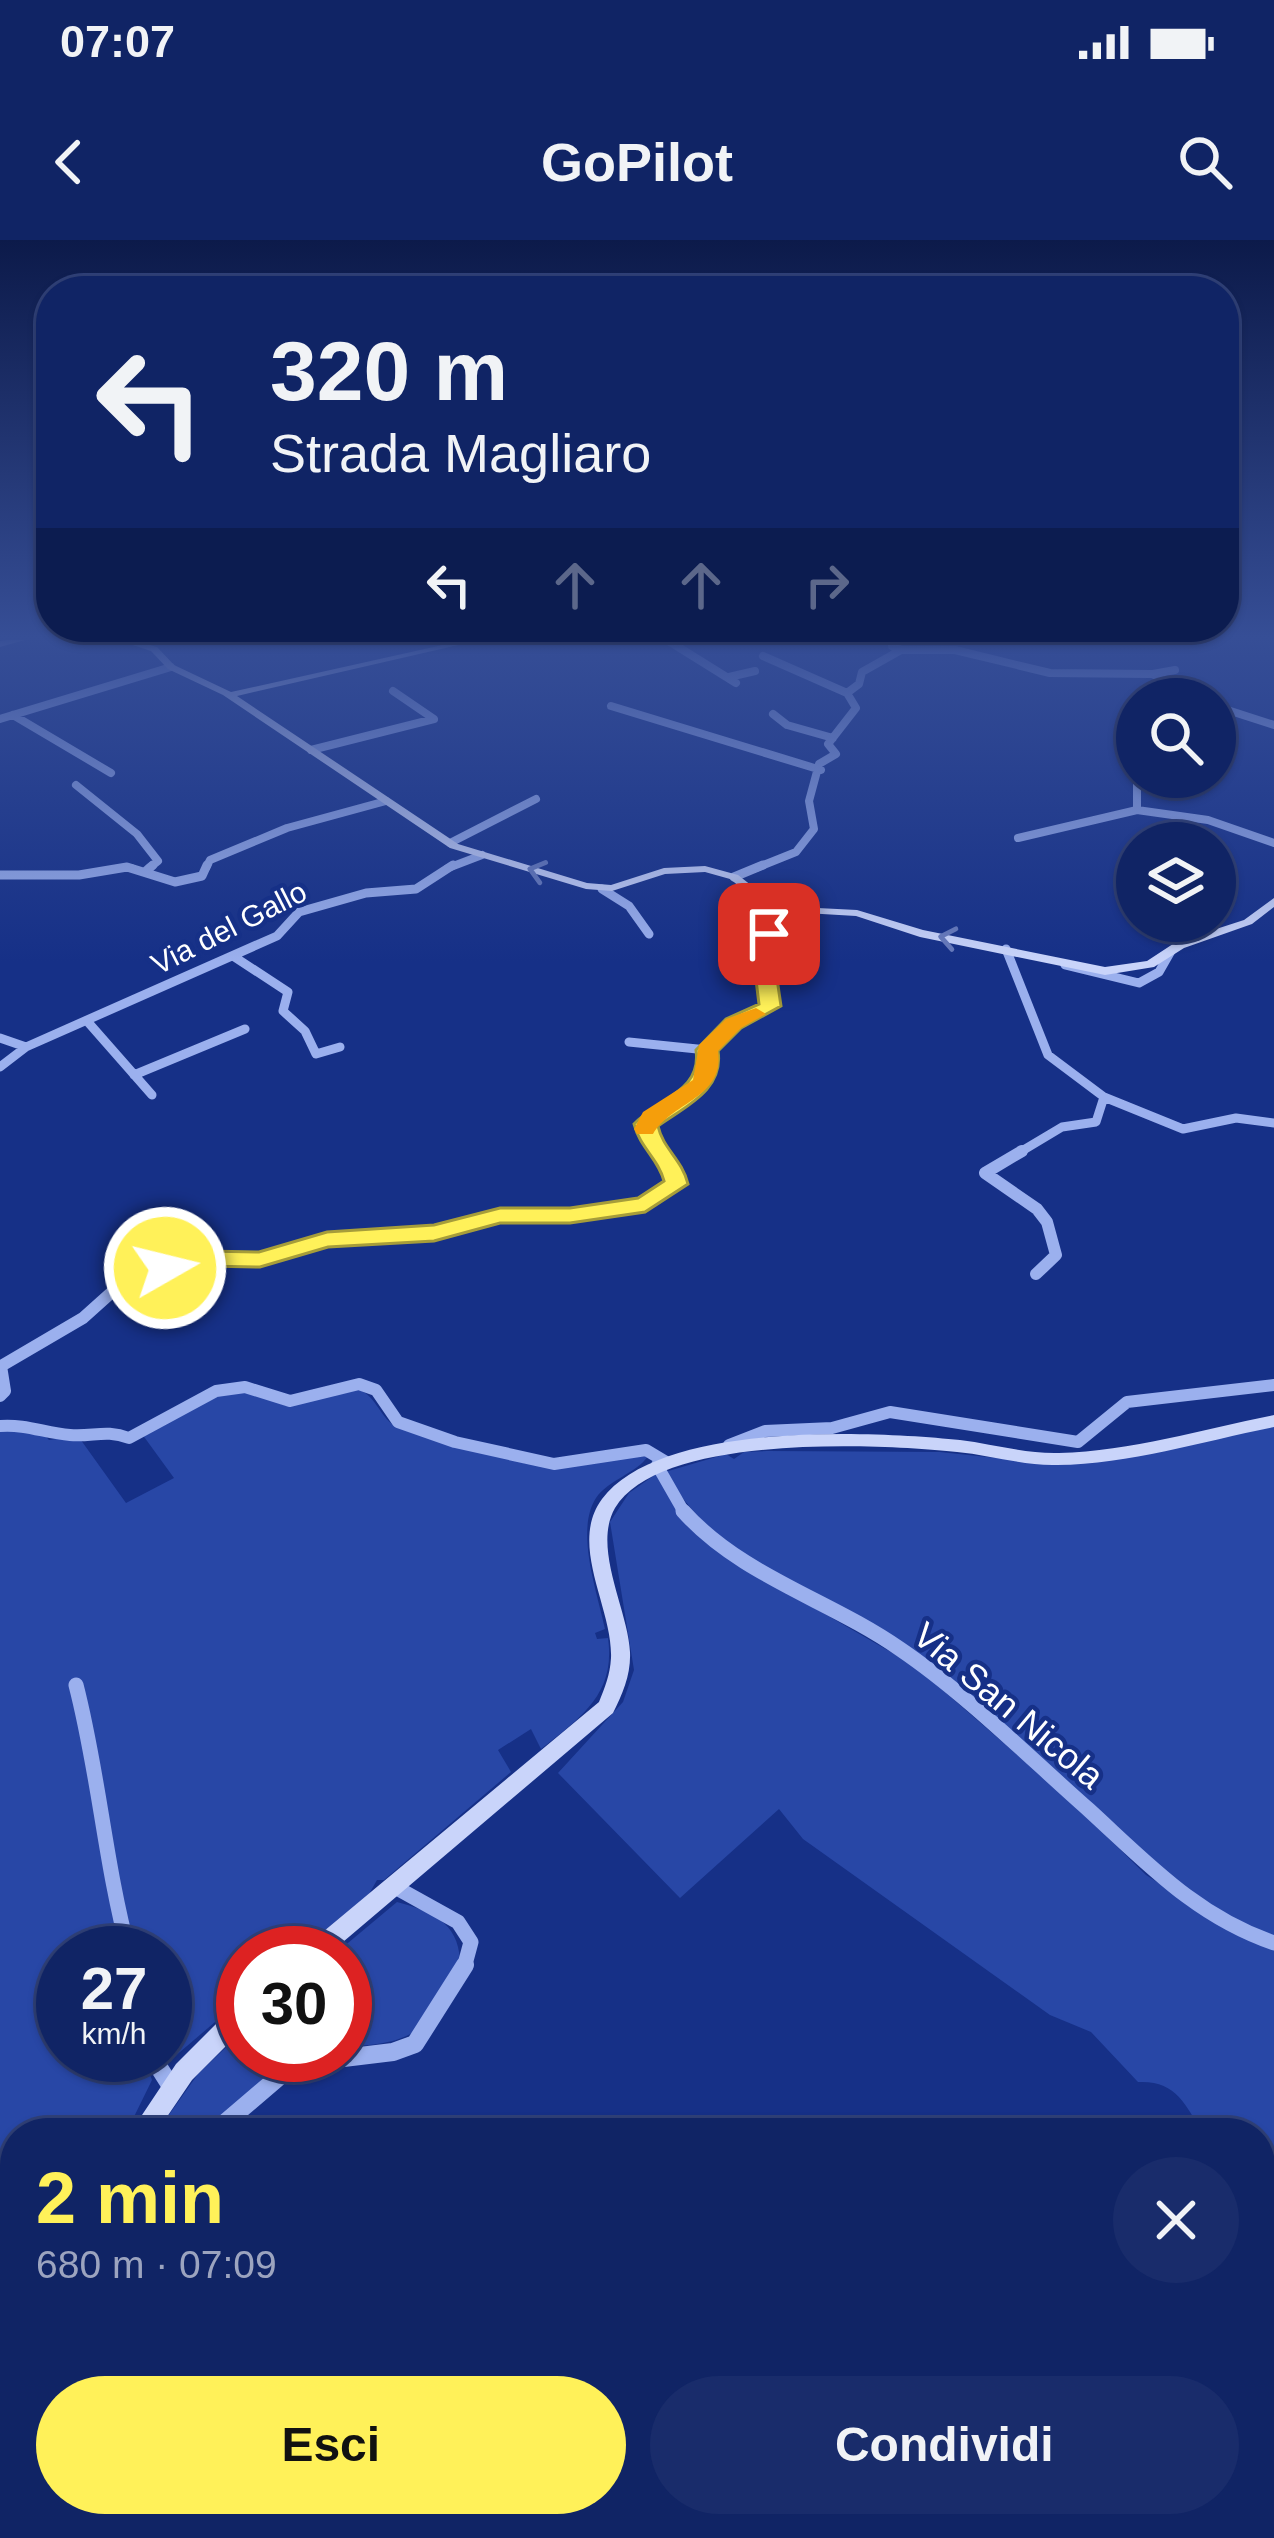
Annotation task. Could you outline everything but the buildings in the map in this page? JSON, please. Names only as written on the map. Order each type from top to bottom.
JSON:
[{"type":"street","points":[[67,747],[111,773]]},
{"type":"street","points":[[307,747],[450,843],[602,889],[629,906],[649,934]]},
{"type":"street","points":[[311,750],[322,747]]},
{"type":"street","points":[[746,747],[821,770]]},
{"type":"street","points":[[602,889],[675,869],[734,877],[801,848],[814,829],[809,801],[819,764],[836,754],[831,747]]},
{"type":"street","points":[[76,785],[137,834],[158,861],[146,872]]},
{"type":"street","points":[[1137,798],[1137,810]]},
{"type":"street","points":[[450,843],[536,799]]},
{"type":"street","points":[[0,875],[79,875],[127,868],[176,882],[202,876],[211,860],[287,828],[386,801]]},
{"type":"street","points":[[1018,838],[1137,810],[1208,820],[1274,843]]},
{"type":"street","name":"Via del Gallo","points":[[0,1067],[26,1047],[283,932],[299,913],[366,893],[416,889],[432,876],[482,855]]},
{"type":"street","points":[[734,877],[770,906],[784,911],[857,913],[920,933],[1062,964],[1129,970],[1249,922],[1274,901]]},
{"type":"street","points":[[707,1050],[733,1024],[772,1002],[764,964],[776,950],[769,934],[784,911]]},
{"type":"street","points":[[1006,949],[1048,1055],[1104,1097],[1183,1129],[1236,1118],[1274,1124]]},
{"type":"street","points":[[233,956],[287,992],[283,1011],[305,1031],[316,1054],[340,1047]]},
{"type":"street","points":[[87,1021],[152,1095]]},
{"type":"street","points":[[134,1075],[245,1029]]},
{"type":"street","points":[[0,1038],[26,1047]]},
{"type":"street","points":[[628,1042],[707,1050]]},
{"type":"street","points":[[0,1396],[5,1391],[1,1366],[14,1354],[82,1318],[112,1292],[182,1262],[260,1259],[327,1240],[434,1233],[500,1216],[570,1216],[645,1205],[676,1184],[671,1163],[650,1144],[646,1124],[701,1084],[710,1069],[707,1050]]},
{"type":"street","points":[[1036,1274],[1056,1255],[1047,1222],[985,1173],[1062,1127],[1096,1122],[1104,1097]]},
{"type":"street","points":[[0,1426],[34,1424],[69,1435],[109,1430],[129,1438],[216,1391],[245,1387],[290,1401],[359,1384],[376,1390],[398,1422],[455,1442],[554,1464],[646,1450],[661,1463]]},
{"type":"street","points":[[347,1926],[583,1732],[613,1697],[623,1659],[600,1525],[615,1496],[661,1463],[765,1431],[850,1426],[890,1412],[1078,1442],[1127,1402],[1274,1385]]},
{"type":"street","points":[[727,1446],[933,1444],[1057,1459],[1274,1421]]},
{"type":"street","name":"Via San Nicola","points":[[661,1463],[685,1514],[724,1549],[901,1649],[1092,1813],[1149,1871],[1245,1934],[1274,1943]]},
{"type":"street","points":[[76,1685],[95,1760],[108,1876],[122,1926]]},
{"type":"street","points":[[231,2118],[294,2064],[394,2052],[426,2035],[463,1972],[471,1942],[458,1922],[394,1887]]},
{"type":"street","points":[[152,2118],[172,2088],[216,2042]]},
{"type":"street","points":[[168,2082],[172,2088]]},
{"type":"shaded area","points":[[355,1388],[368,1395],[395,1426],[528,1464],[648,1456],[601,1492],[587,1527],[605,1629],[595,1633],[597,1639],[608,1638],[607,1674],[582,1715],[541,1749],[531,1729],[498,1750],[511,1772],[384,1880],[377,1880],[369,1894],[330,1926],[216,1926],[216,2021],[192,2042],[192,1926],[36,1926],[36,2082],[151,2082],[133,2118],[0,2118],[0,1429],[40,1430],[49,1440],[78,1436],[126,1503],[174,1478],[142,1434],[218,1393],[244,1389],[286,1406]]},
{"type":"shaded area","points":[[1274,1427],[1274,1937],[1221,1915],[1172,1885],[1079,1808],[903,1647],[744,1555],[715,1533],[665,1472],[726,1454],[734,1459],[744,1452],[767,1451],[940,1452],[1064,1465]]},
{"type":"shaded area","points":[[656,1474],[683,1517],[785,1591],[915,1666],[1075,1805],[1146,1875],[1254,1943],[1274,1948],[1274,2118],[1193,2118],[1170,2090],[1138,2082],[1091,2032],[1050,2015],[803,1839],[779,1809],[680,1898],[558,1773],[623,1702],[634,1670],[610,1522],[629,1493]]},
{"type":"shaded area","points":[[397,1902],[421,1910],[448,1927],[460,1960],[419,2027],[393,2041],[372,2045],[372,1926],[368,1926]]},
{"type":"shaded area","points":[[216,2057],[216,2082],[260,2082],[218,2118],[167,2118]]},
{"type":"slow traffic","points":[[645,1129],[651,1117],[701,1084],[710,1069],[707,1050],[733,1024],[756,1014]]},
{"type":"route","points":[[165,1268],[206,1258],[260,1259],[327,1240],[434,1233],[500,1216],[570,1216],[645,1205],[676,1184],[676,1172],[650,1144],[646,1124],[701,1084],[710,1069],[707,1050],[733,1024],[770,1006],[764,964],[774,955],[776,943],[769,934]]}]
